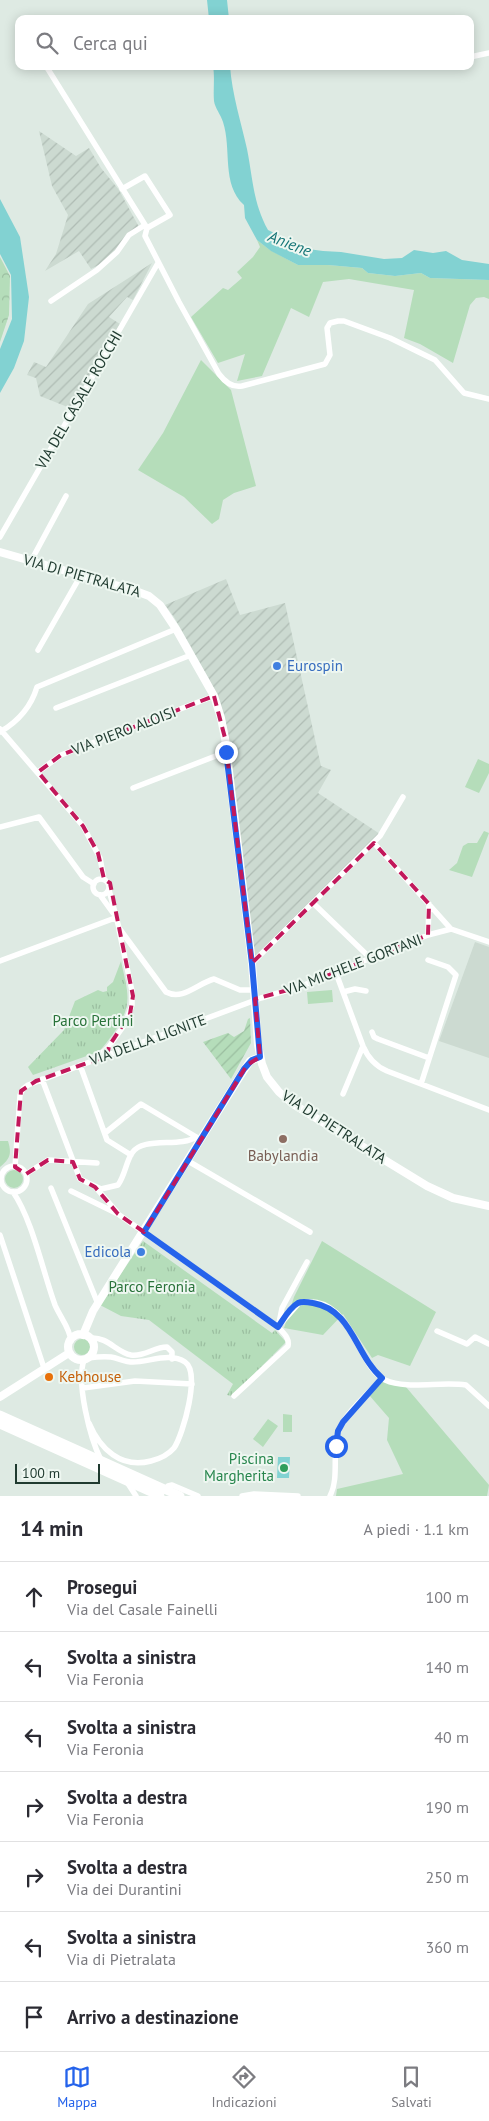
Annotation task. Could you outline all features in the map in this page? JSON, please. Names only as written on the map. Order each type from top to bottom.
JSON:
[{"type":"main road","points":[[0,1415],[162,1494]]},
{"type":"main road","points":[[0,1424],[100,1465],[127,1482],[162,1494],[180,1496]]},
{"type":"street","points":[[474,56],[489,53]]},
{"type":"street","points":[[48,70],[146,227],[145,236],[158,263],[219,374],[233,386],[242,386],[324,364],[330,355],[326,328],[330,323],[341,321],[390,338],[433,359],[461,391],[470,396],[489,399]]},
{"type":"street","points":[[51,301],[97,270],[117,252],[129,235],[170,215],[145,176],[122,189]]},
{"type":"street","name":"VIA DEL CASALE ROCCHI","points":[[0,538],[158,263]]},
{"type":"street","points":[[31,561],[66,496]]},
{"type":"street","name":"VIA DI PIETRALATA","points":[[0,552],[149,596],[164,609],[214,696],[222,722],[226,752],[252,964],[260,1057],[272,1084],[293,1104],[346,1138],[438,1192],[461,1201],[489,1206]]},
{"type":"street","points":[[38,650],[81,575]]},
{"type":"street","points":[[92,1060],[109,1046],[126,1022],[133,1003],[119,928],[108,883],[104,880],[100,858],[87,832],[1,730],[26,710],[32,702],[36,687],[176,629]]},
{"type":"street","points":[[56,708],[191,655]]},
{"type":"street","name":"VIA PIERO ALOISI","points":[[38,772],[62,755],[214,696]]},
{"type":"street","points":[[133,788],[226,752]]},
{"type":"street","points":[[252,964],[374,843],[388,826],[404,797]]},
{"type":"street","points":[[0,827],[39,817],[83,877],[94,884]]},
{"type":"street","points":[[374,843],[451,929],[489,942]]},
{"type":"street","points":[[104,880],[98,880],[94,884],[94,890],[100,895],[115,916]]},
{"type":"street","points":[[100,895],[109,890]]},
{"type":"street","points":[[313,903],[366,954]]},
{"type":"street","points":[[428,935],[429,904]]},
{"type":"street","points":[[0,961],[115,916]]},
{"type":"street","points":[[119,928],[161,987],[169,994],[183,993],[214,979],[240,990],[254,990]]},
{"type":"street","name":"VIA MICHELE GORTANI","points":[[255,1001],[336,973],[428,935],[451,929]]},
{"type":"street","points":[[421,1084],[456,974],[448,967],[428,960]]},
{"type":"street","points":[[336,973],[363,1046],[367,1055],[376,1065],[489,1110]]},
{"type":"street","points":[[343,992],[355,989],[366,991]]},
{"type":"street","name":"VIA DELLA LIGNITE","points":[[14,1167],[21,1091],[28,1085],[255,1001]]},
{"type":"street","points":[[372,1032],[374,1037],[378,1039],[429,1058]]},
{"type":"street","points":[[109,1046],[109,1052],[112,1054]]},
{"type":"street","points":[[343,1094],[363,1046]]},
{"type":"street","points":[[100,1465],[89,1423],[81,1374],[86,1359],[94,1349],[87,1336],[88,1319],[188,1161],[198,1138],[247,1065],[253,1059],[260,1057]]},
{"type":"street","points":[[80,1065],[110,1142],[131,1155]]},
{"type":"street","points":[[42,1079],[80,1178],[95,1187],[118,1214]]},
{"type":"street","points":[[105,1133],[141,1104],[198,1138]]},
{"type":"street","points":[[95,1187],[108,1189],[118,1185],[131,1155],[137,1148],[145,1145],[198,1138]]},
{"type":"street","points":[[26,1174],[48,1160],[97,1163]]},
{"type":"street","points":[[188,1161],[310,1232]]},
{"type":"street","points":[[0,1194],[11,1192],[19,1191],[24,1187],[27,1180],[26,1174],[21,1169],[8,1168],[4,1172],[1,1182],[4,1188],[11,1192],[22,1207],[56,1307],[68,1330],[71,1341],[69,1352],[1,1395]]},
{"type":"street","points":[[51,1188],[98,1304]]},
{"type":"street","points":[[71,1191],[118,1214],[278,1327],[288,1340],[288,1346],[234,1396]]},
{"type":"street","points":[[0,1235],[44,1368]]},
{"type":"street","points":[[278,1327],[282,1308],[307,1262]]},
{"type":"street","points":[[278,1327],[299,1303],[311,1302],[328,1308],[346,1324],[364,1354],[382,1378],[400,1384],[466,1385],[489,1406]]},
{"type":"street","points":[[437,1331],[466,1344],[475,1337],[489,1344]]},
{"type":"street","points":[[71,1341],[75,1337],[87,1336],[104,1340],[131,1355],[140,1355],[158,1347],[167,1347],[172,1352],[172,1359]]},
{"type":"street","points":[[69,1352],[75,1359],[109,1357],[134,1362],[157,1358],[181,1360],[189,1366],[192,1374],[192,1384],[186,1412],[176,1444],[168,1453],[157,1459],[137,1462],[119,1458],[103,1446],[89,1423]]},
{"type":"street","points":[[330,1496],[340,1427],[382,1378]]},
{"type":"street","points":[[83,1388],[135,1381],[192,1384]]},
{"type":"street","points":[[127,1482],[136,1496]]},
{"type":"street","points":[[162,1494],[172,1485],[198,1496]]},
{"type":"street","points":[[242,1496],[254,1494],[298,1496]]},
{"type":"highlighted area","points":[[214,696],[225,738],[252,963],[374,843],[429,904],[428,935],[299,987],[255,999],[260,1057],[247,1065],[144,1232],[118,1214],[95,1187],[80,1179],[73,1162],[48,1160],[26,1174],[15,1167],[21,1091],[36,1081],[107,1056],[109,1046],[130,1014],[133,996],[110,883],[104,879],[98,853],[83,826],[38,772],[61,755]]},
{"type":"shaded area","points":[[39,131],[76,156],[89,148],[101,168],[119,190],[139,227],[104,262],[91,269],[79,251],[45,271],[56,254],[68,215],[52,186]]},
{"type":"shaded area","points":[[152,263],[133,300],[127,297],[109,317],[120,324],[70,408],[40,396],[36,378],[27,375],[34,362],[46,367],[88,304]]},
{"type":"shaded area","points":[[226,579],[240,615],[285,603],[321,766],[331,770],[318,793],[380,834],[254,957],[225,720],[220,702],[209,679],[174,617],[165,605]]},
{"type":"shaded area","points":[[475,942],[489,947],[489,1058],[439,1041]]},
{"type":"green space","points":[[257,240],[270,250],[298,265],[362,268],[368,273],[395,276],[421,273],[430,278],[489,280],[489,299],[484,297],[476,298],[470,305],[453,363],[420,344],[404,338],[414,290],[349,279],[323,282],[309,317],[291,308],[262,376],[237,381],[245,354],[218,363],[191,317],[223,288],[228,290],[242,278],[237,272],[253,257],[260,247]]},
{"type":"green space","points":[[0,257],[10,276],[9,315],[0,342]]},
{"type":"green space","points":[[201,360],[231,390],[256,486],[234,493],[223,500],[219,519],[212,524],[184,497],[138,470],[163,433]]},
{"type":"green space","points":[[478,759],[489,764],[489,773],[479,793],[465,787]]},
{"type":"green space","points":[[484,831],[489,833],[472,877],[449,870],[457,863],[463,846],[468,843],[477,843]]},
{"type":"green space","name":"Parco Pertini","points":[[121,961],[128,999],[124,1015],[113,1034],[98,1052],[33,1075],[28,1067],[64,1030],[75,1001],[98,990],[107,991],[107,987],[113,982]]},
{"type":"green space","points":[[332,990],[333,1002],[308,1004],[307,992]]},
{"type":"green space","points":[[250,1018],[251,1043],[231,1079],[203,1042],[228,1033],[234,1037],[244,1031]]},
{"type":"green space","points":[[0,1141],[8,1141],[10,1153],[8,1159],[0,1167]]},
{"type":"green space","points":[[14,1170],[20,1173],[23,1179],[20,1185],[14,1188],[8,1185],[5,1179],[8,1173]]},
{"type":"green space","name":"Parco Feronia","points":[[143,1241],[272,1333],[275,1330],[286,1342],[232,1396],[227,1395],[233,1384],[149,1320],[121,1316],[100,1305]]},
{"type":"green space","points":[[322,1241],[436,1312],[410,1366],[378,1355],[372,1358],[343,1314],[323,1335],[284,1328],[294,1297]]},
{"type":"green space","points":[[79,1339],[85,1339],[90,1344],[88,1353],[79,1355],[74,1350],[74,1344]]},
{"type":"green space","points":[[382,1381],[406,1387],[489,1485],[487,1496],[336,1496],[337,1489],[403,1474],[387,1440],[389,1418],[369,1395]]},
{"type":"green space","points":[[283,1414],[292,1415],[292,1432],[283,1432]]},
{"type":"green space","points":[[268,1419],[278,1426],[263,1447],[253,1439]]},
{"type":"water","points":[[207,0],[227,0],[229,15],[209,15]]},
{"type":"water","name":"Aniene","points":[[213,70],[230,70],[256,200],[268,230],[308,249],[384,259],[402,258],[414,250],[433,253],[446,251],[462,260],[489,264],[489,280],[430,278],[421,273],[395,276],[368,273],[362,268],[298,265],[271,251],[257,240],[245,218],[244,205],[232,187],[228,166],[226,132],[214,101]]},
{"type":"water","points":[[0,199],[20,237],[29,297],[24,341],[14,368],[0,393],[0,349],[12,319],[11,275],[0,254]]},
{"type":"water","name":"Piscina Margherita","points":[[278,1457],[290,1457],[289,1478],[277,1478]]},
{"type":"place","name":"Eurospin","points":[[277,666]]},
{"type":"place","name":"Babylandia","points":[[283,1139]]},
{"type":"place","name":"Edicola","points":[[141,1252]]},
{"type":"place","name":"Kebhouse","points":[[49,1377]]},
{"type":"place","name":"Piscina Margherita","points":[[284,1468]]},
{"type":"route","points":[[226,752],[252,964],[260,1057],[250,1061],[244,1069],[144,1232],[278,1327],[296,1304],[302,1302],[320,1304],[334,1311],[339,1316],[382,1378],[343,1422],[338,1431],[336,1446]]}]
